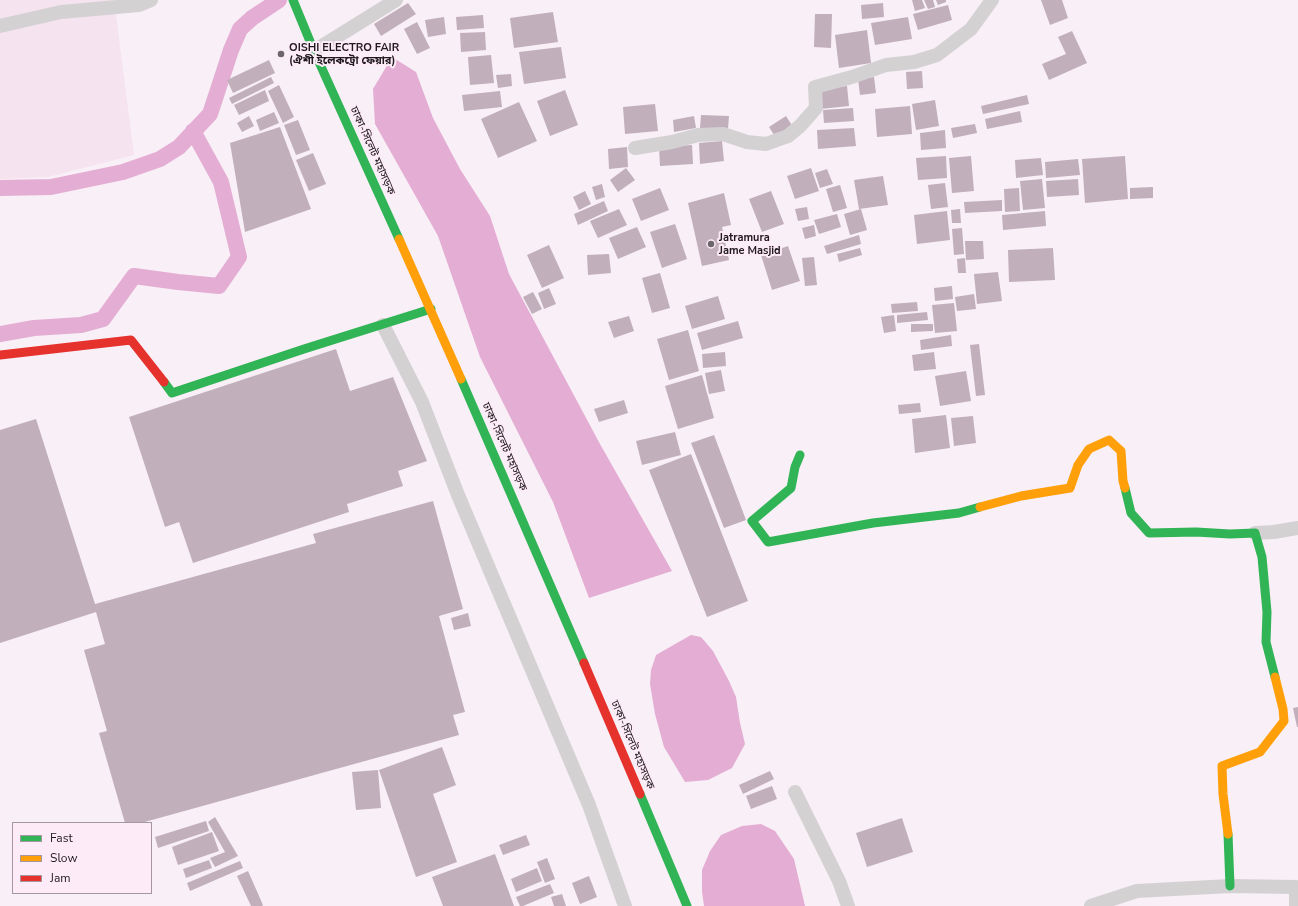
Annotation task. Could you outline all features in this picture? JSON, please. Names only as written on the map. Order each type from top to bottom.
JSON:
[{"type":"main road","name":"ঢাকা-সিলেট মহাসড়ক","points":[[293,0],[314,51],[431,309],[572,634],[687,906]]},
{"type":"main road","points":[[0,355],[131,340],[172,393],[304,348],[383,325],[431,309]]},
{"type":"main road","points":[[800,455],[795,467],[791,488],[752,521],[768,542],[873,523],[959,513],[1021,496],[1070,488],[1078,465],[1089,449],[1109,440],[1121,451],[1123,481],[1131,513],[1149,533],[1255,533],[1262,557],[1267,612],[1266,642],[1283,709],[1284,722],[1260,752],[1222,766],[1223,794],[1229,845],[1230,886]]},
{"type":"street","points":[[0,26],[61,12],[139,6],[151,0]]},
{"type":"street","points":[[314,51],[396,0]]},
{"type":"street","points":[[635,148],[672,142],[698,135],[723,134],[747,142],[766,144],[788,136],[800,126],[816,108],[815,87],[852,77],[886,65],[914,62],[937,55],[971,29],[992,0]]},
{"type":"street","points":[[383,325],[422,402],[458,495],[589,805],[625,906]]},
{"type":"street","points":[[1255,533],[1274,532],[1298,528]]},
{"type":"street","points":[[795,792],[839,881],[848,906]]},
{"type":"street","points":[[1091,906],[1138,891],[1230,886],[1296,887],[1296,906]]},
{"type":"shaded area","points":[[0,0],[114,0],[134,155],[48,177],[0,179]]},
{"type":"shaded area","points":[[392,57],[416,72],[433,118],[460,169],[490,216],[509,274],[600,444],[672,571],[589,598],[553,502],[480,357],[438,236],[375,124],[373,89]]},
{"type":"shaded area","points":[[691,635],[701,637],[713,651],[729,681],[736,697],[745,744],[732,768],[708,780],[685,782],[664,747],[655,714],[650,684],[651,670],[656,655]]},
{"type":"shaded area","points":[[761,824],[775,831],[794,859],[805,906],[704,906],[702,892],[702,870],[710,851],[721,835],[742,826]]},
{"type":"building","points":[[912,0],[922,0],[925,8],[915,11]]},
{"type":"building","points":[[924,0],[933,0],[935,7],[928,9]]},
{"type":"building","points":[[936,0],[946,0],[946,2],[938,5]]},
{"type":"building","points":[[1041,0],[1062,0],[1068,18],[1050,25]]},
{"type":"building","points":[[408,3],[416,14],[381,36],[374,24]]},
{"type":"building","points":[[883,3],[884,17],[862,19],[861,5]]},
{"type":"building","points":[[948,5],[952,20],[918,30],[913,14]]},
{"type":"building","points":[[553,12],[558,42],[514,48],[510,18]]},
{"type":"building","points":[[815,14],[832,14],[831,48],[814,47]]},
{"type":"building","points":[[483,15],[484,28],[457,30],[456,17]]},
{"type":"building","points":[[444,17],[446,34],[428,37],[425,20]]},
{"type":"building","points":[[908,17],[912,39],[875,45],[871,23]]},
{"type":"building","points":[[417,22],[430,48],[417,54],[404,29]]},
{"type":"building","points":[[867,30],[871,63],[839,68],[835,35]]},
{"type":"building","points":[[1072,31],[1087,63],[1049,80],[1042,64],[1066,54],[1058,37]]},
{"type":"building","points":[[485,32],[486,50],[461,52],[460,33]]},
{"type":"building","points":[[561,47],[566,78],[524,84],[519,52]]},
{"type":"building","points":[[491,55],[494,83],[470,85],[468,57]]},
{"type":"building","points":[[269,60],[275,73],[233,93],[227,80]]},
{"type":"building","points":[[922,71],[923,88],[907,89],[906,72]]},
{"type":"building","points":[[511,74],[512,86],[498,88],[496,75]]},
{"type":"building","points":[[271,77],[274,83],[232,104],[229,98]]},
{"type":"building","points":[[874,77],[876,93],[860,95],[858,79]]},
{"type":"building","points":[[279,85],[294,117],[283,123],[268,91]]},
{"type":"building","points":[[847,86],[849,106],[820,109],[818,89]]},
{"type":"building","points":[[265,90],[269,101],[239,115],[234,105]]},
{"type":"building","points":[[565,90],[578,125],[550,136],[537,101]]},
{"type":"building","points":[[500,91],[502,107],[464,111],[462,95]]},
{"type":"building","points":[[1027,95],[1029,104],[983,114],[981,106]]},
{"type":"building","points":[[935,100],[939,126],[916,130],[912,104]]},
{"type":"building","points":[[519,102],[537,141],[498,158],[481,119]]},
{"type":"building","points":[[655,104],[658,131],[625,134],[623,107]]},
{"type":"building","points":[[910,106],[912,134],[877,137],[875,109]]},
{"type":"building","points":[[853,108],[854,121],[824,123],[823,110]]},
{"type":"building","points":[[1020,111],[1022,122],[987,129],[985,119]]},
{"type":"building","points":[[274,112],[279,123],[260,131],[256,120]]},
{"type":"building","points":[[701,115],[729,116],[728,129],[700,128]]},
{"type":"building","points":[[249,116],[254,126],[242,132],[237,123]]},
{"type":"building","points":[[694,116],[696,128],[674,132],[673,120]]},
{"type":"building","points":[[786,116],[793,127],[776,138],[769,127]]},
{"type":"building","points":[[298,120],[310,150],[296,155],[284,125]]},
{"type":"building","points":[[975,124],[977,133],[953,138],[951,128]]},
{"type":"building","points":[[280,127],[311,209],[245,232],[230,143]]},
{"type":"building","points":[[854,128],[856,146],[818,149],[817,130]]},
{"type":"building","points":[[945,130],[946,148],[921,150],[920,133]]},
{"type":"building","points":[[722,141],[724,161],[700,164],[699,143]]},
{"type":"building","points":[[692,145],[693,164],[660,166],[659,147]]},
{"type":"building","points":[[627,147],[628,167],[609,169],[608,149]]},
{"type":"building","points":[[313,153],[326,184],[309,191],[296,160]]},
{"type":"building","points":[[946,156],[947,178],[918,180],[916,158]]},
{"type":"building","points":[[971,156],[974,191],[952,193],[949,158]]},
{"type":"building","points":[[1125,156],[1128,199],[1085,203],[1082,159]]},
{"type":"building","points":[[1041,158],[1043,175],[1016,178],[1015,160]]},
{"type":"building","points":[[1078,159],[1080,175],[1046,178],[1045,162]]},
{"type":"building","points":[[626,168],[635,180],[618,192],[610,180]]},
{"type":"building","points":[[811,168],[819,191],[795,199],[787,176]]},
{"type":"building","points":[[827,169],[833,184],[820,188],[815,173]]},
{"type":"building","points":[[883,176],[888,205],[859,209],[854,180]]},
{"type":"building","points":[[1042,179],[1045,208],[1023,210],[1020,181]]},
{"type":"building","points":[[1078,179],[1079,195],[1047,197],[1046,181]]},
{"type":"building","points":[[945,183],[948,207],[931,209],[928,185]]},
{"type":"building","points":[[602,184],[605,197],[596,200],[592,187]]},
{"type":"building","points":[[840,185],[847,208],[833,212],[826,189]]},
{"type":"building","points":[[1153,187],[1153,198],[1130,199],[1130,188]]},
{"type":"building","points":[[660,188],[669,210],[641,221],[632,199]]},
{"type":"building","points":[[1019,188],[1020,211],[1005,212],[1004,189]]},
{"type":"building","points":[[585,191],[591,204],[579,210],[573,197]]},
{"type":"building","points":[[771,191],[784,224],[762,232],[749,199]]},
{"type":"building","name":"Jatramura Jame Masjid","points":[[724,193],[731,225],[722,227],[729,260],[702,266],[688,203]]},
{"type":"building","points":[[1002,200],[1002,211],[965,213],[964,202]]},
{"type":"building","points":[[604,201],[608,211],[578,225],[574,214]]},
{"type":"building","points":[[807,207],[809,219],[798,221],[795,209]]},
{"type":"building","points":[[619,209],[627,225],[598,238],[590,221]]},
{"type":"building","points":[[861,209],[867,230],[850,235],[844,214]]},
{"type":"building","points":[[960,209],[961,223],[952,223],[951,210]]},
{"type":"building","points":[[947,211],[950,240],[917,244],[914,215]]},
{"type":"building","points":[[1045,211],[1046,226],[1003,230],[1002,215]]},
{"type":"building","points":[[837,214],[841,227],[819,234],[814,220]]},
{"type":"building","points":[[675,224],[687,259],[662,268],[650,232]]},
{"type":"building","points":[[814,225],[816,236],[805,239],[802,228]]},
{"type":"building","points":[[637,227],[646,247],[618,259],[609,238]]},
{"type":"building","points":[[962,228],[964,254],[954,255],[952,229]]},
{"type":"building","points":[[859,235],[861,244],[827,254],[824,246]]},
{"type":"building","points":[[965,241],[983,241],[984,259],[966,260]]},
{"type":"building","points":[[549,245],[564,278],[542,288],[527,255]]},
{"type":"building","points":[[788,246],[800,281],[772,290],[761,255]]},
{"type":"building","points":[[860,248],[862,255],[839,262],[837,254]]},
{"type":"building","points":[[1053,248],[1055,280],[1009,282],[1008,250]]},
{"type":"building","points":[[609,254],[611,273],[588,275],[587,255]]},
{"type":"building","points":[[814,257],[817,285],[805,286],[802,258]]},
{"type":"building","points":[[965,258],[966,273],[958,273],[957,259]]},
{"type":"building","points":[[998,272],[1002,301],[977,304],[974,274]]},
{"type":"building","points":[[660,273],[670,308],[652,313],[642,278]]},
{"type":"building","points":[[952,286],[953,299],[935,301],[934,288]]},
{"type":"building","points":[[549,288],[556,304],[544,309],[538,293]]},
{"type":"building","points":[[533,292],[542,309],[532,314],[523,297]]},
{"type":"building","points":[[974,294],[976,309],[957,311],[955,297]]},
{"type":"building","points":[[718,296],[725,319],[692,329],[685,306]]},
{"type":"building","points":[[917,302],[918,311],[892,313],[891,304]]},
{"type":"building","points":[[954,303],[957,331],[935,333],[932,305]]},
{"type":"building","points":[[927,312],[928,320],[897,323],[897,315]]},
{"type":"building","points":[[894,315],[896,331],[884,333],[881,317]]},
{"type":"building","points":[[629,316],[634,331],[614,338],[608,322]]},
{"type":"building","points":[[738,321],[743,338],[702,350],[697,333]]},
{"type":"building","points":[[911,324],[933,324],[933,331],[911,332]]},
{"type":"building","points":[[688,330],[699,371],[669,380],[657,339]]},
{"type":"building","points":[[951,335],[952,346],[921,350],[920,340]]},
{"type":"building","points":[[979,344],[985,395],[976,396],[970,345]]},
{"type":"building","points":[[336,349],[350,391],[393,377],[427,461],[398,471],[403,486],[347,504],[349,512],[193,563],[179,522],[165,527],[129,417]]},
{"type":"building","points":[[725,352],[726,366],[703,368],[702,354]]},
{"type":"building","points":[[934,352],[936,369],[914,371],[912,355]]},
{"type":"building","points":[[721,370],[725,391],[709,394],[705,373]]},
{"type":"building","points":[[966,371],[971,401],[940,406],[935,376]]},
{"type":"building","points":[[702,375],[714,418],[678,429],[665,386]]},
{"type":"building","points":[[624,400],[628,413],[599,422],[594,409]]},
{"type":"building","points":[[920,403],[921,412],[899,414],[898,405]]},
{"type":"building","points":[[946,415],[950,448],[915,453],[912,419]]},
{"type":"building","points":[[973,416],[976,443],[954,446],[951,418]]},
{"type":"building","points":[[36,419],[95,604],[316,543],[313,534],[433,501],[463,609],[439,616],[465,712],[453,715],[459,735],[145,822],[125,822],[99,733],[107,731],[84,650],[105,644],[96,612],[0,643],[0,430]]},
{"type":"building","points":[[675,432],[681,455],[642,465],[636,441]]},
{"type":"building","points":[[714,435],[746,520],[724,528],[691,443]]},
{"type":"building","points":[[691,454],[748,601],[707,617],[649,470]]},
{"type":"building","points":[[468,613],[471,626],[454,630],[451,618]]},
{"type":"building","points":[[1298,707],[1298,727],[1297,727],[1293,708]]},
{"type":"building","points":[[442,747],[456,785],[433,794],[457,862],[416,877],[379,770]]},
{"type":"building","points":[[378,770],[381,808],[356,810],[352,772]]},
{"type":"building","points":[[770,771],[774,779],[743,794],[739,785]]},
{"type":"building","points":[[772,786],[777,799],[751,809],[746,796]]},
{"type":"building","points":[[215,817],[238,856],[215,867],[210,858],[225,852],[208,822]]},
{"type":"building","points":[[902,818],[913,852],[867,867],[856,833]]},
{"type":"building","points":[[206,821],[209,831],[158,848],[155,837]]},
{"type":"building","points":[[212,832],[219,851],[178,865],[172,847]]},
{"type":"building","points":[[526,835],[530,845],[503,855],[499,845]]},
{"type":"building","points":[[495,854],[514,906],[443,906],[432,877]]},
{"type":"building","points":[[547,858],[555,879],[545,883],[537,862]]},
{"type":"building","points":[[209,860],[212,868],[186,878],[183,869]]},
{"type":"building","points":[[240,861],[243,868],[190,891],[187,883]]},
{"type":"building","points":[[537,868],[542,881],[516,892],[511,879]]},
{"type":"building","points":[[248,871],[263,905],[262,906],[251,906],[237,876]]},
{"type":"building","points":[[589,876],[597,897],[580,904],[572,883]]},
{"type":"building","points":[[550,884],[554,893],[520,906],[516,897]]},
{"type":"building","points":[[562,894],[566,906],[554,906],[551,897]]},
{"type":"waterway","points":[[0,188],[51,187],[123,172],[160,159],[179,147],[210,114],[231,50],[240,29],[252,18],[279,0]]},
{"type":"waterway","points":[[0,334],[34,328],[81,325],[103,319],[134,276],[219,286],[239,257],[221,182],[193,131]]},
{"type":"traffic: fast","points":[[293,0],[314,51],[399,239]]},
{"type":"traffic: fast","points":[[164,382],[172,393],[431,309]]},
{"type":"traffic: fast","points":[[461,379],[584,663]]},
{"type":"traffic: fast","points":[[800,455],[795,467],[791,488],[752,521],[768,542],[873,523],[959,513],[980,507]]},
{"type":"traffic: fast","points":[[1125,488],[1131,513],[1149,533],[1255,533],[1262,557],[1267,612],[1266,642],[1275,677]]},
{"type":"traffic: fast","points":[[640,794],[687,906]]},
{"type":"traffic: fast","points":[[1228,834],[1230,886]]},
{"type":"traffic: slow","points":[[399,239],[461,379]]},
{"type":"traffic: slow","points":[[980,507],[1021,496],[1070,488],[1078,465],[1089,449],[1109,440],[1121,451],[1123,481],[1125,488]]},
{"type":"traffic: slow","points":[[1228,834],[1223,794],[1222,766],[1260,752],[1284,721],[1283,709],[1275,677]]},
{"type":"traffic: jam","points":[[0,355],[131,340],[164,382]]},
{"type":"traffic: jam","points":[[584,663],[640,794]]},
{"type":"place","name":"OISHI ELECTRO FAIR (ঐশী ইলেকট্রো ফেয়ার)","points":[[281,54]]},
{"type":"place","name":"Jatramura Jame Masjid","points":[[711,244]]}]
